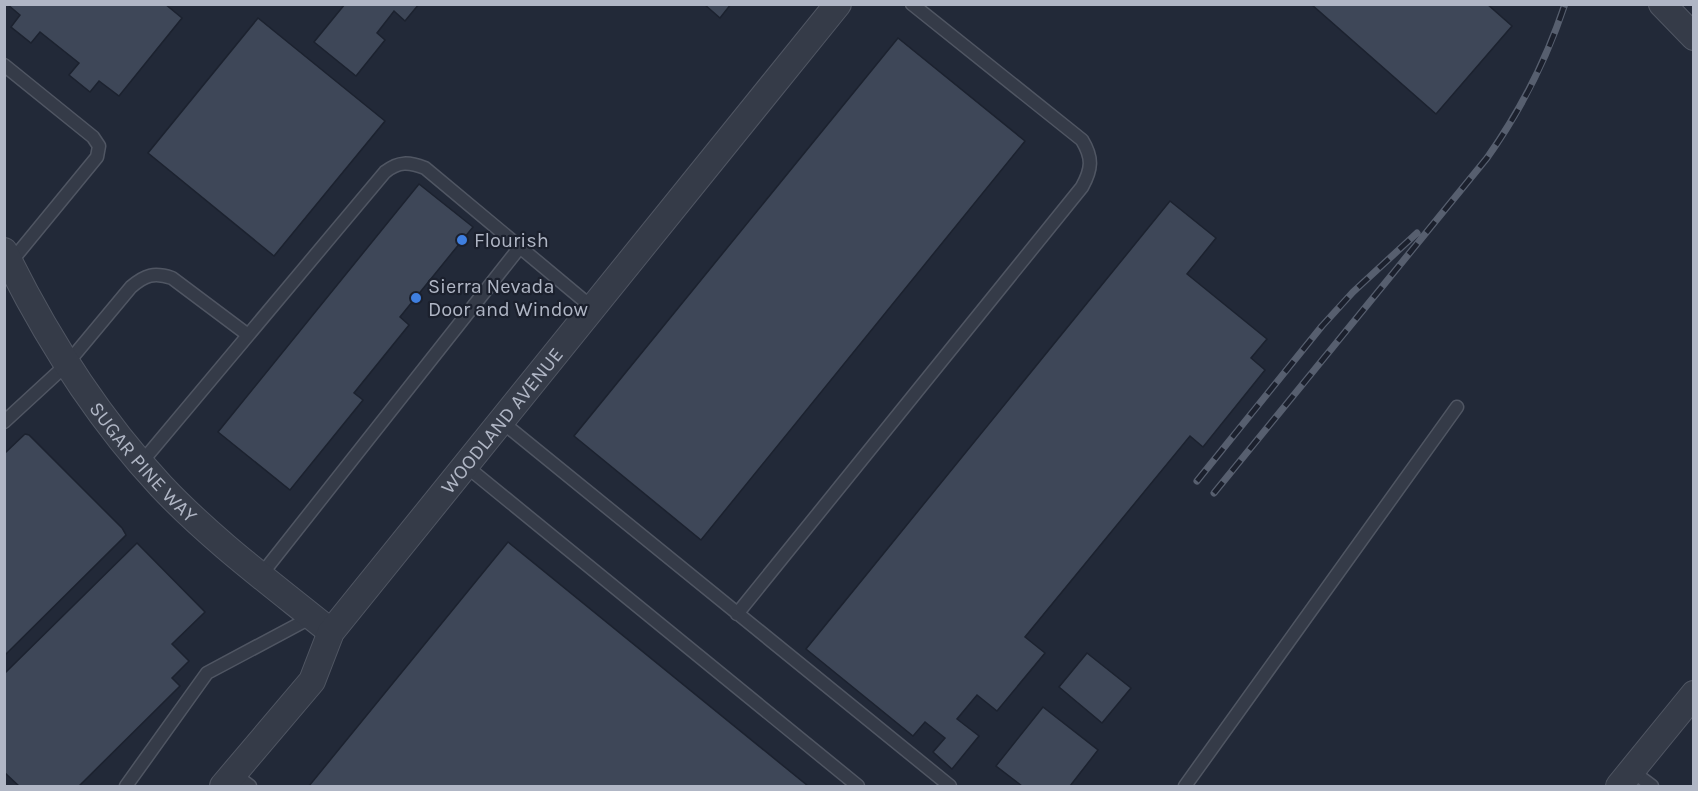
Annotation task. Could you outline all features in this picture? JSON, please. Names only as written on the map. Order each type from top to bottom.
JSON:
[{"type":"street","name":"WOODLAND AVENUE","points":[[236,782],[312,681],[322,625],[466,466],[838,4]]},
{"type":"street","points":[[1662,4],[1694,37]]},
{"type":"street","name":"SUGAR PINE WAY","points":[[7,257],[32,307],[66,365],[113,431],[212,535],[322,625]]},
{"type":"street","points":[[1625,779],[1694,694]]},
{"type":"lane","points":[[737,614],[1082,187],[1090,172],[1090,154],[1082,140],[912,4]]},
{"type":"lane","points":[[4,65],[93,137],[99,146],[97,157],[7,257]]},
{"type":"lane","points":[[141,463],[385,172],[397,163],[412,163],[425,168],[594,309]]},
{"type":"lane","points":[[261,574],[520,247]]},
{"type":"lane","points":[[4,422],[66,365],[131,287],[143,276],[158,273],[172,278],[248,335]]},
{"type":"lane","points":[[1185,786],[1457,407]]},
{"type":"lane","points":[[502,422],[950,786]]},
{"type":"lane","points":[[466,466],[858,786]]},
{"type":"lane","points":[[126,786],[207,673],[322,625]]},
{"type":"lane","points":[[1625,779],[1652,786]]},
{"type":"building","points":[[7,4],[165,4],[182,18],[119,96],[99,81],[90,92],[69,75],[79,63],[40,32],[31,43],[11,27],[20,15]]},
{"type":"building","points":[[345,4],[419,4],[405,21],[394,11],[377,33],[385,40],[356,76],[314,42]]},
{"type":"building","points":[[704,4],[731,4],[720,18]]},
{"type":"building","points":[[1311,4],[1487,4],[1512,26],[1436,114]]},
{"type":"building","points":[[258,18],[385,121],[274,256],[148,153]]},
{"type":"building","points":[[898,38],[1025,141],[701,540],[574,436]]},
{"type":"building","points":[[419,184],[473,227],[400,317],[409,325],[354,393],[363,400],[290,490],[218,432]]},
{"type":"building","points":[[1170,201],[1216,238],[1187,274],[1267,339],[1251,358],[1265,370],[1203,447],[1190,436],[1025,637],[1045,653],[997,711],[977,695],[957,719],[979,736],[952,769],[933,752],[945,738],[925,722],[913,736],[806,649]]},
{"type":"building","points":[[25,434],[29,435],[122,528],[126,535],[4,656],[4,454]]},
{"type":"building","points":[[508,542],[808,786],[309,786]]},
{"type":"building","points":[[137,543],[205,612],[172,644],[189,661],[172,678],[180,686],[79,786],[19,786],[4,772],[4,674]]},
{"type":"building","points":[[1087,653],[1131,688],[1102,723],[1059,687]]},
{"type":"building","points":[[1043,707],[1098,750],[1070,786],[1022,786],[996,766]]},
{"type":"railway","points":[[1214,493],[1487,158],[1511,122],[1532,84],[1565,4]]},
{"type":"railway","points":[[1197,481],[1322,326],[1353,292],[1417,233]]},
{"type":"place","name":"Flourish","points":[[462,240]]},
{"type":"place","name":"Sierra Nevada Door and Window","points":[[416,298]]}]
